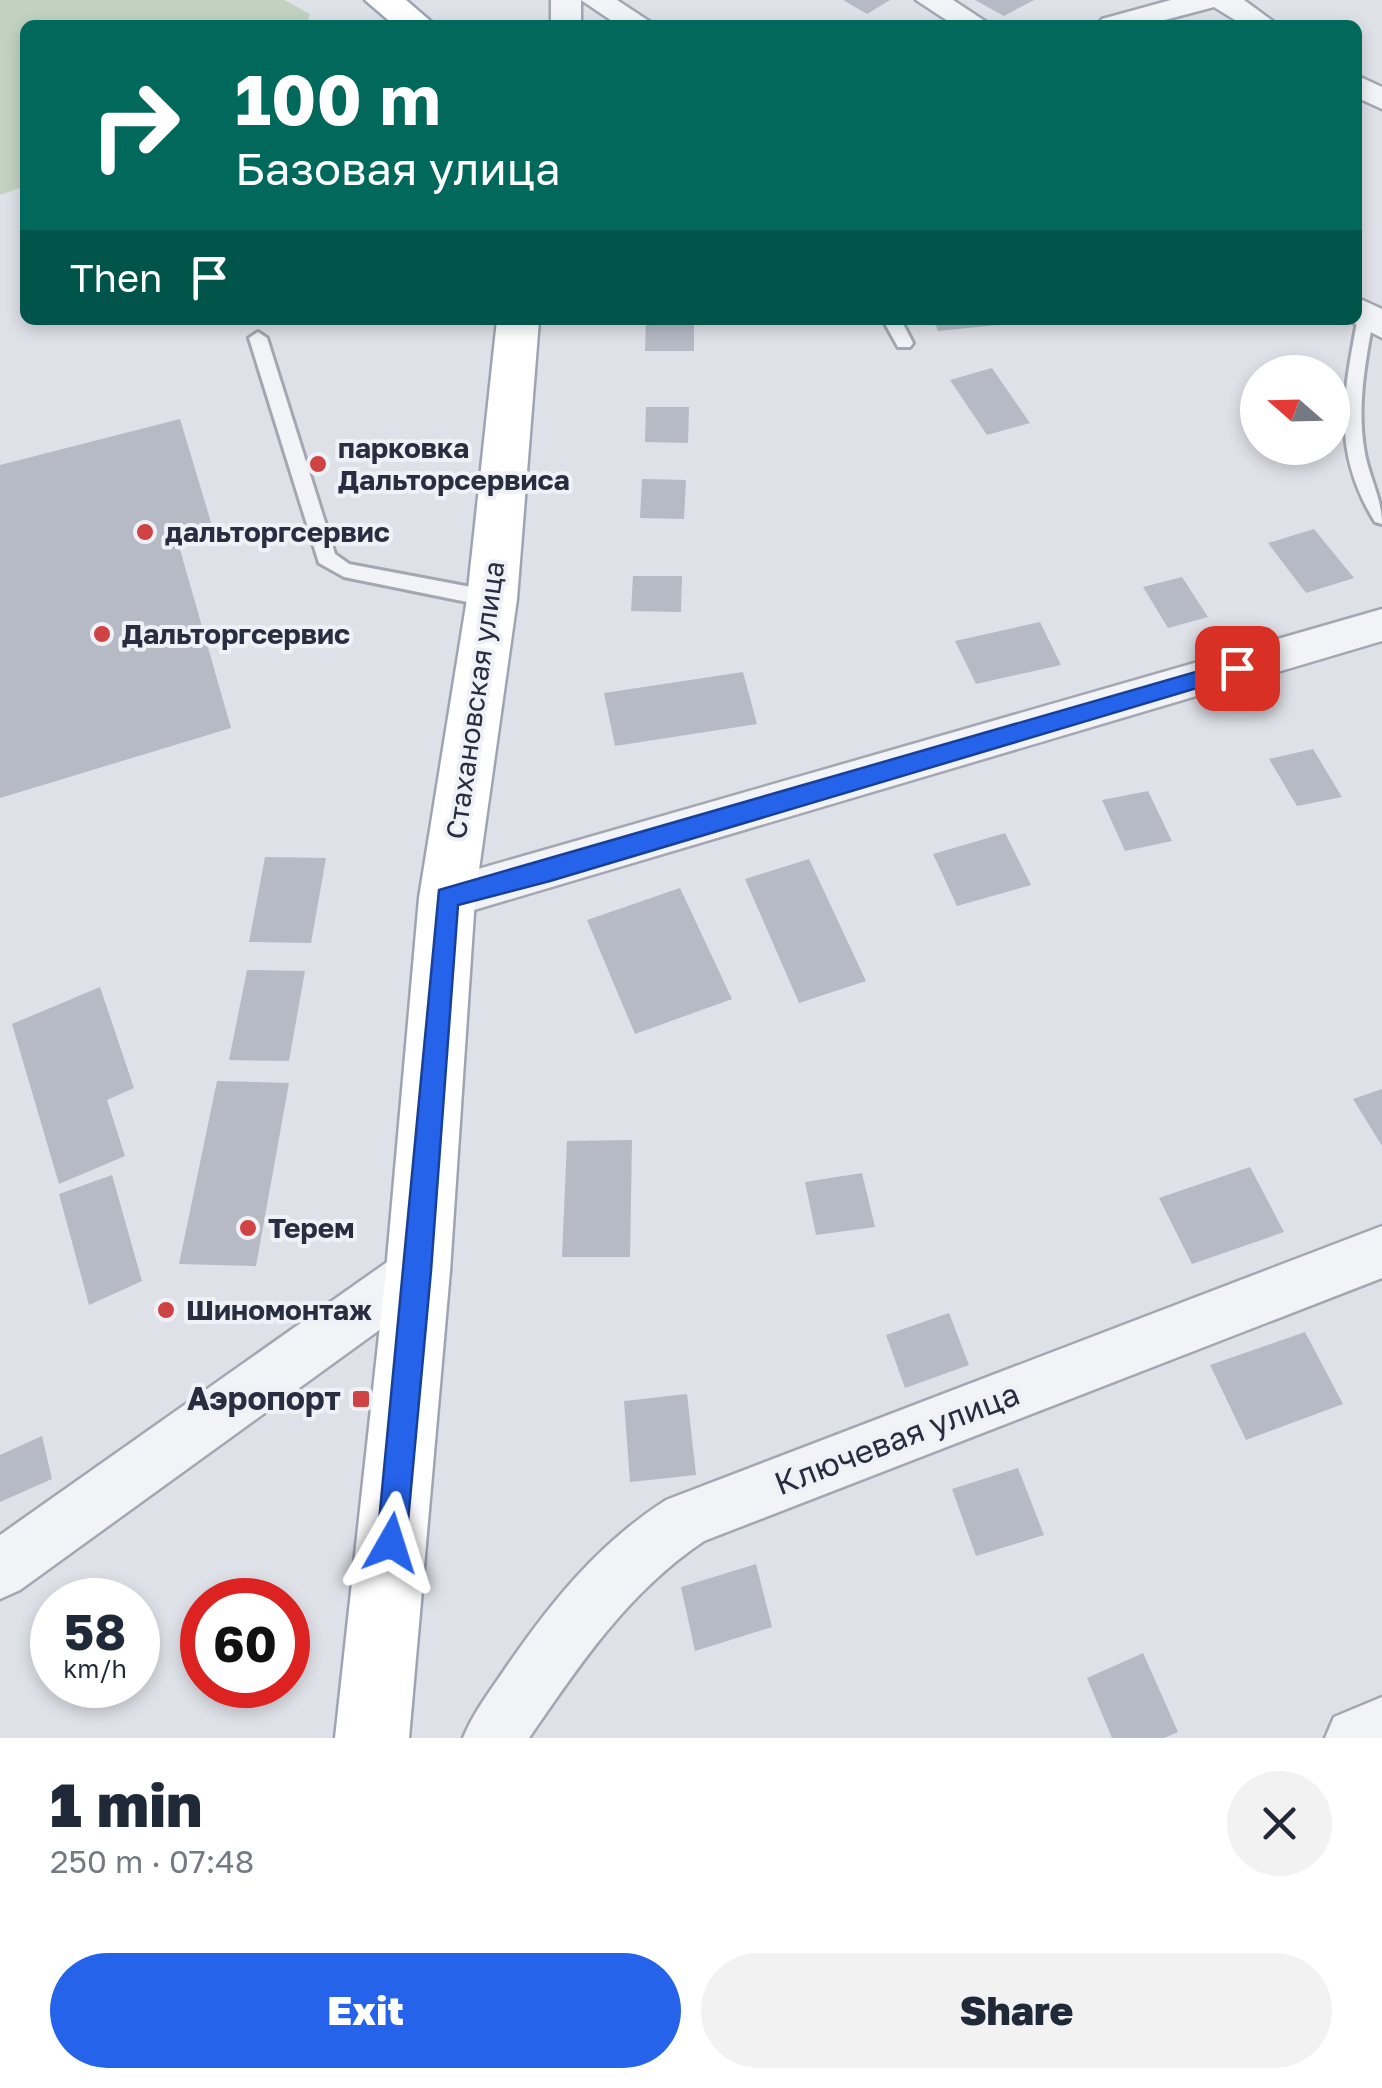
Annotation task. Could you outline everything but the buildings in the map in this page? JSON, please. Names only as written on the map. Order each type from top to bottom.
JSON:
[{"type":"main road","points":[[383,0],[410,20]]},
{"type":"main road","name":"Стахановская улица","points":[[372,1738],[418,1271],[447,898],[492,600],[518,325]]},
{"type":"street","points":[[596,0],[631,20]]},
{"type":"street","points":[[931,0],[967,20]]},
{"type":"street","points":[[1131,20],[1206,0]]},
{"type":"street","points":[[1224,0],[1255,20]]},
{"type":"street","points":[[447,898],[568,866],[1382,625]]},
{"type":"street","name":"Ключевая улица","points":[[493,1738],[608,1583],[650,1540],[686,1520],[1382,1252]]},
{"type":"street","points":[[0,1570],[418,1271]]},
{"type":"street","points":[[1355,1738],[1382,1727]]},
{"type":"lane","points":[[1368,317],[1354,372],[1354,454],[1358,480],[1382,517]]},
{"type":"lane","points":[[894,325],[904,344]]},
{"type":"lane","points":[[258,338],[326,558],[344,570],[492,600]]},
{"type":"green space","points":[[0,0],[284,0],[310,14],[308,20],[20,20],[20,188],[0,195]]},
{"type":"place","name":"парковка Дальторсервиса","points":[[318,464]]},
{"type":"place","name":"дальторгсервис","points":[[145,532]]},
{"type":"place","name":"Дальторгсервис","points":[[102,634]]},
{"type":"place","name":"Терем","points":[[248,1228]]},
{"type":"place","name":"Шиномонтаж","points":[[166,1310]]},
{"type":"place","name":"Аэропорт","points":[[361,1399]]},
{"type":"route","points":[[391,1543],[418,1271],[447,898],[1237,668]]}]
